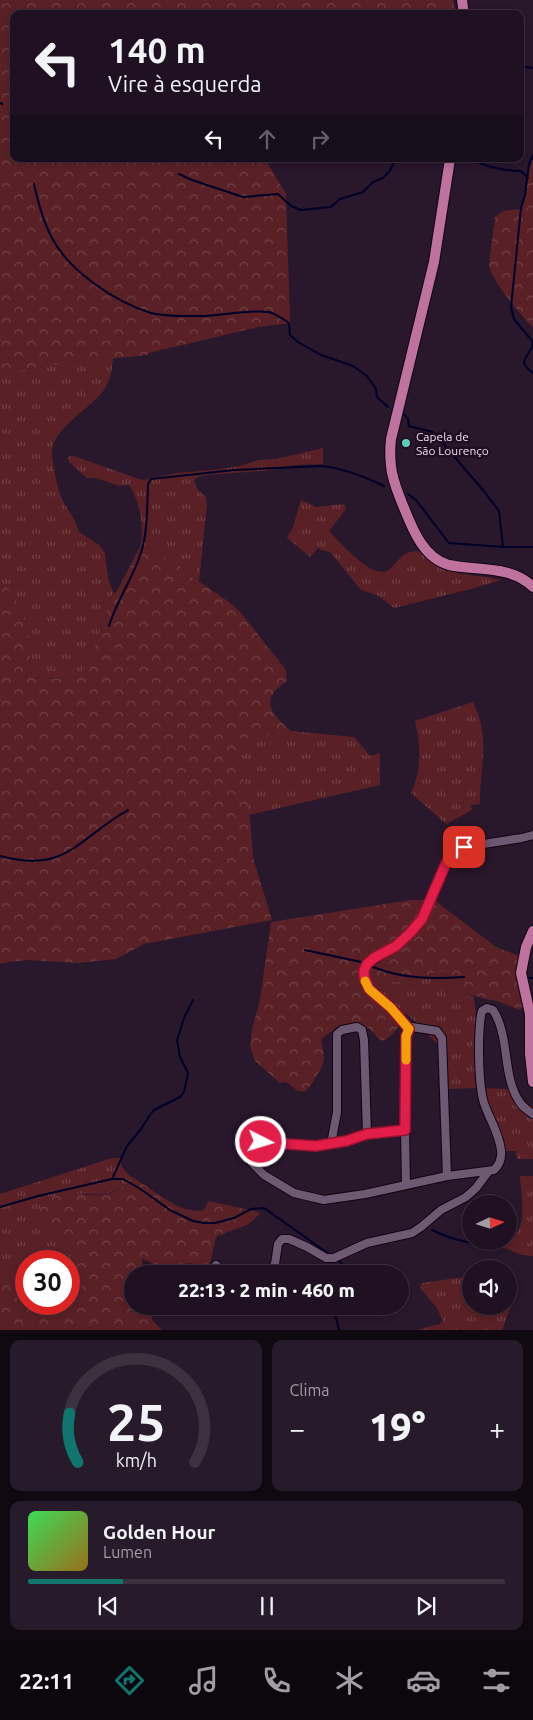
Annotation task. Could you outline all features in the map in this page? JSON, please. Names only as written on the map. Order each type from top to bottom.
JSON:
[{"type":"main road","points":[[450,162],[434,262],[391,439],[392,473],[414,533],[422,545],[435,557],[447,564],[517,575],[533,587]]},
{"type":"main road","points":[[533,931],[526,947],[521,973],[530,1014],[530,1054],[533,1082]]},
{"type":"street","points":[[409,1029],[391,1008],[369,989],[366,984],[364,970],[367,964],[396,946],[422,919],[450,854],[464,847],[533,835]]},
{"type":"street","points":[[405,1130],[367,1134],[332,1144],[316,1146],[261,1142],[254,1144],[248,1150],[249,1158],[264,1175],[294,1192],[318,1200],[332,1200],[447,1176],[494,1170],[499,1166],[501,1147],[482,1093],[479,1040],[481,1014],[484,1009],[490,1008],[495,1014],[503,1035],[509,1075],[514,1093],[521,1105],[533,1114]]},
{"type":"street","points":[[332,1144],[337,1112],[337,1034],[342,1030],[357,1027],[362,1030],[364,1040],[367,1134]]},
{"type":"street","points":[[406,1185],[406,1036],[412,1027],[437,1031],[442,1038],[447,1176]]},
{"type":"street","points":[[274,1265],[278,1244],[282,1239],[289,1239],[326,1258],[334,1258],[367,1243],[412,1232],[441,1210],[466,1196],[476,1188],[488,1172]]},
{"type":"green space","points":[[0,0],[453,0],[455,10],[10,10],[10,162],[267,162],[286,194],[290,323],[258,327],[147,355],[50,365],[0,374]]},
{"type":"green space","points":[[533,160],[533,327],[521,315],[500,287],[490,270],[489,263],[495,217],[503,211],[520,209]]},
{"type":"green space","points":[[113,358],[112,370],[107,385],[100,395],[60,433],[55,441],[52,454],[61,497],[79,532],[99,545],[105,553],[108,578],[113,592],[96,643],[83,673],[71,680],[32,677],[26,625],[22,613],[10,591],[0,581],[0,374],[50,365]]},
{"type":"green space","points":[[323,448],[323,464],[294,465],[272,470],[197,477],[194,481],[198,490],[206,497],[207,505],[199,581],[185,572],[177,563],[141,545],[140,514],[136,499],[129,485],[119,486],[96,478],[87,478],[69,462],[68,458],[74,456],[142,480],[177,473],[240,466],[259,460],[276,459]]},
{"type":"green space","points":[[301,500],[316,507],[344,504],[346,509],[329,531],[349,552],[375,571],[383,572],[390,569],[405,554],[419,551],[449,571],[501,580],[394,608],[379,596],[361,590],[330,552],[318,548],[310,557],[287,538],[293,527]]},
{"type":"green space","points":[[141,545],[177,563],[185,572],[229,602],[241,613],[286,670],[287,681],[278,688],[270,700],[273,712],[291,731],[237,740],[250,819],[253,858],[272,920],[144,944],[116,959],[78,963],[29,960],[0,964],[0,581],[17,602],[26,625],[32,677],[71,680],[70,670],[83,672],[96,643],[113,592],[116,593]]},
{"type":"green space","points":[[473,702],[479,716],[483,742],[480,804],[471,805],[472,810],[446,824],[411,793],[419,766],[415,721]]},
{"type":"green space","points":[[291,731],[354,737],[370,756],[380,753],[380,785],[249,815],[236,740]]},
{"type":"green space","points":[[411,900],[434,900],[496,947],[519,956],[517,973],[523,1006],[520,1010],[500,1002],[461,993],[452,985],[443,969],[417,979],[388,984],[384,986],[378,995],[395,1004],[405,1013],[399,1026],[391,1036],[383,1041],[368,1027],[354,1024],[335,1030],[321,1040],[324,1055],[323,1062],[314,1080],[304,1092],[298,1091],[286,1082],[280,1083],[255,1061],[250,1046],[252,1029],[260,1000],[271,922]]},
{"type":"green space","points":[[443,969],[454,988],[474,997],[479,1088],[448,1089],[447,1060],[439,1046],[401,1009],[378,995],[384,986],[388,984],[425,977]]},
{"type":"green space","points":[[479,1088],[509,1089],[514,1100],[524,1112],[533,1105],[533,1159],[517,1159],[516,1151],[500,1151],[496,1146],[483,1110]]},
{"type":"green space","points":[[112,1158],[120,1158],[124,1170],[135,1179],[122,1187],[104,1194],[82,1193],[60,1239],[79,1250],[15,1250],[15,1267],[0,1269],[0,1194]]},
{"type":"green space","points":[[520,1176],[533,1176],[533,1256],[522,1255],[509,1250],[518,1250],[518,1230],[522,1220]]},
{"type":"green space","points":[[135,1179],[168,1201],[187,1209],[195,1211],[204,1210],[209,1201],[260,1214],[247,1225],[217,1236],[212,1257],[209,1264],[206,1265],[190,1263],[156,1265],[141,1258],[143,1265],[124,1265],[124,1315],[152,1315],[152,1320],[162,1330],[0,1330],[0,1269],[15,1267],[15,1315],[80,1315],[80,1259],[86,1258],[80,1253],[80,1250],[76,1250],[49,1230],[40,1215],[40,1205],[58,1194],[98,1195],[107,1194]]},
{"type":"green space","points":[[80,1251],[87,1258],[80,1259]]},
{"type":"green space","points":[[462,1277],[462,1315],[508,1315],[502,1330],[417,1330],[439,1324],[443,1321],[437,1308],[420,1288],[422,1283]]},
{"type":"waterway","points":[[524,67],[533,68]]},
{"type":"waterway","points":[[533,155],[529,164],[525,195],[521,208],[511,307],[514,319],[533,342],[524,364],[533,373]]},
{"type":"waterway","points":[[179,174],[243,197],[278,194],[291,206],[301,210],[331,207],[340,199],[363,192],[373,182],[383,178],[394,162]]},
{"type":"waterway","points":[[477,162],[496,168],[521,171],[528,178]]},
{"type":"waterway","points":[[34,184],[46,225],[60,250],[81,273],[108,293],[137,308],[163,315],[208,316],[252,311],[272,313],[289,323],[290,335],[298,342],[321,355],[353,366],[367,376],[376,389],[377,397],[388,407]]},
{"type":"waterway","points":[[404,414],[408,419],[409,426],[433,432],[499,511],[503,547]]},
{"type":"waterway","points":[[109,626],[144,543],[148,484],[151,479],[234,470],[322,466],[354,473],[384,486]]},
{"type":"waterway","points":[[408,494],[416,500],[449,543],[533,547]]},
{"type":"waterway","points":[[0,856],[22,860],[41,860],[56,857],[70,851],[128,810]]},
{"type":"waterway","points":[[305,950],[361,962]]},
{"type":"waterway","points":[[373,967],[407,976],[464,977]]},
{"type":"waterway","points":[[112,1179],[127,1146],[154,1110],[180,1097],[184,1092],[188,1073],[180,1057],[177,1040],[184,1018],[193,1000]]},
{"type":"waterway","points":[[0,1207],[112,1179],[123,1179],[170,1210],[193,1221],[215,1223],[234,1218],[251,1209],[264,1208],[329,1254]]},
{"type":"waterway","points":[[432,1230],[462,1240]]},
{"type":"waterway","points":[[339,1261],[343,1265]]},
{"type":"waterway","points":[[335,1315],[339,1330]]},
{"type":"slow traffic","points":[[365,981],[369,989],[391,1008],[409,1029],[406,1036],[406,1060]]},
{"type":"place","name":"Capela de São Lourenço","points":[[406,443]]},
{"type":"route","points":[[261,1142],[316,1146],[346,1141],[367,1134],[405,1130],[406,1036],[409,1029],[391,1008],[369,989],[366,984],[364,970],[367,964],[374,958],[396,946],[422,919],[450,854],[464,847]]}]
